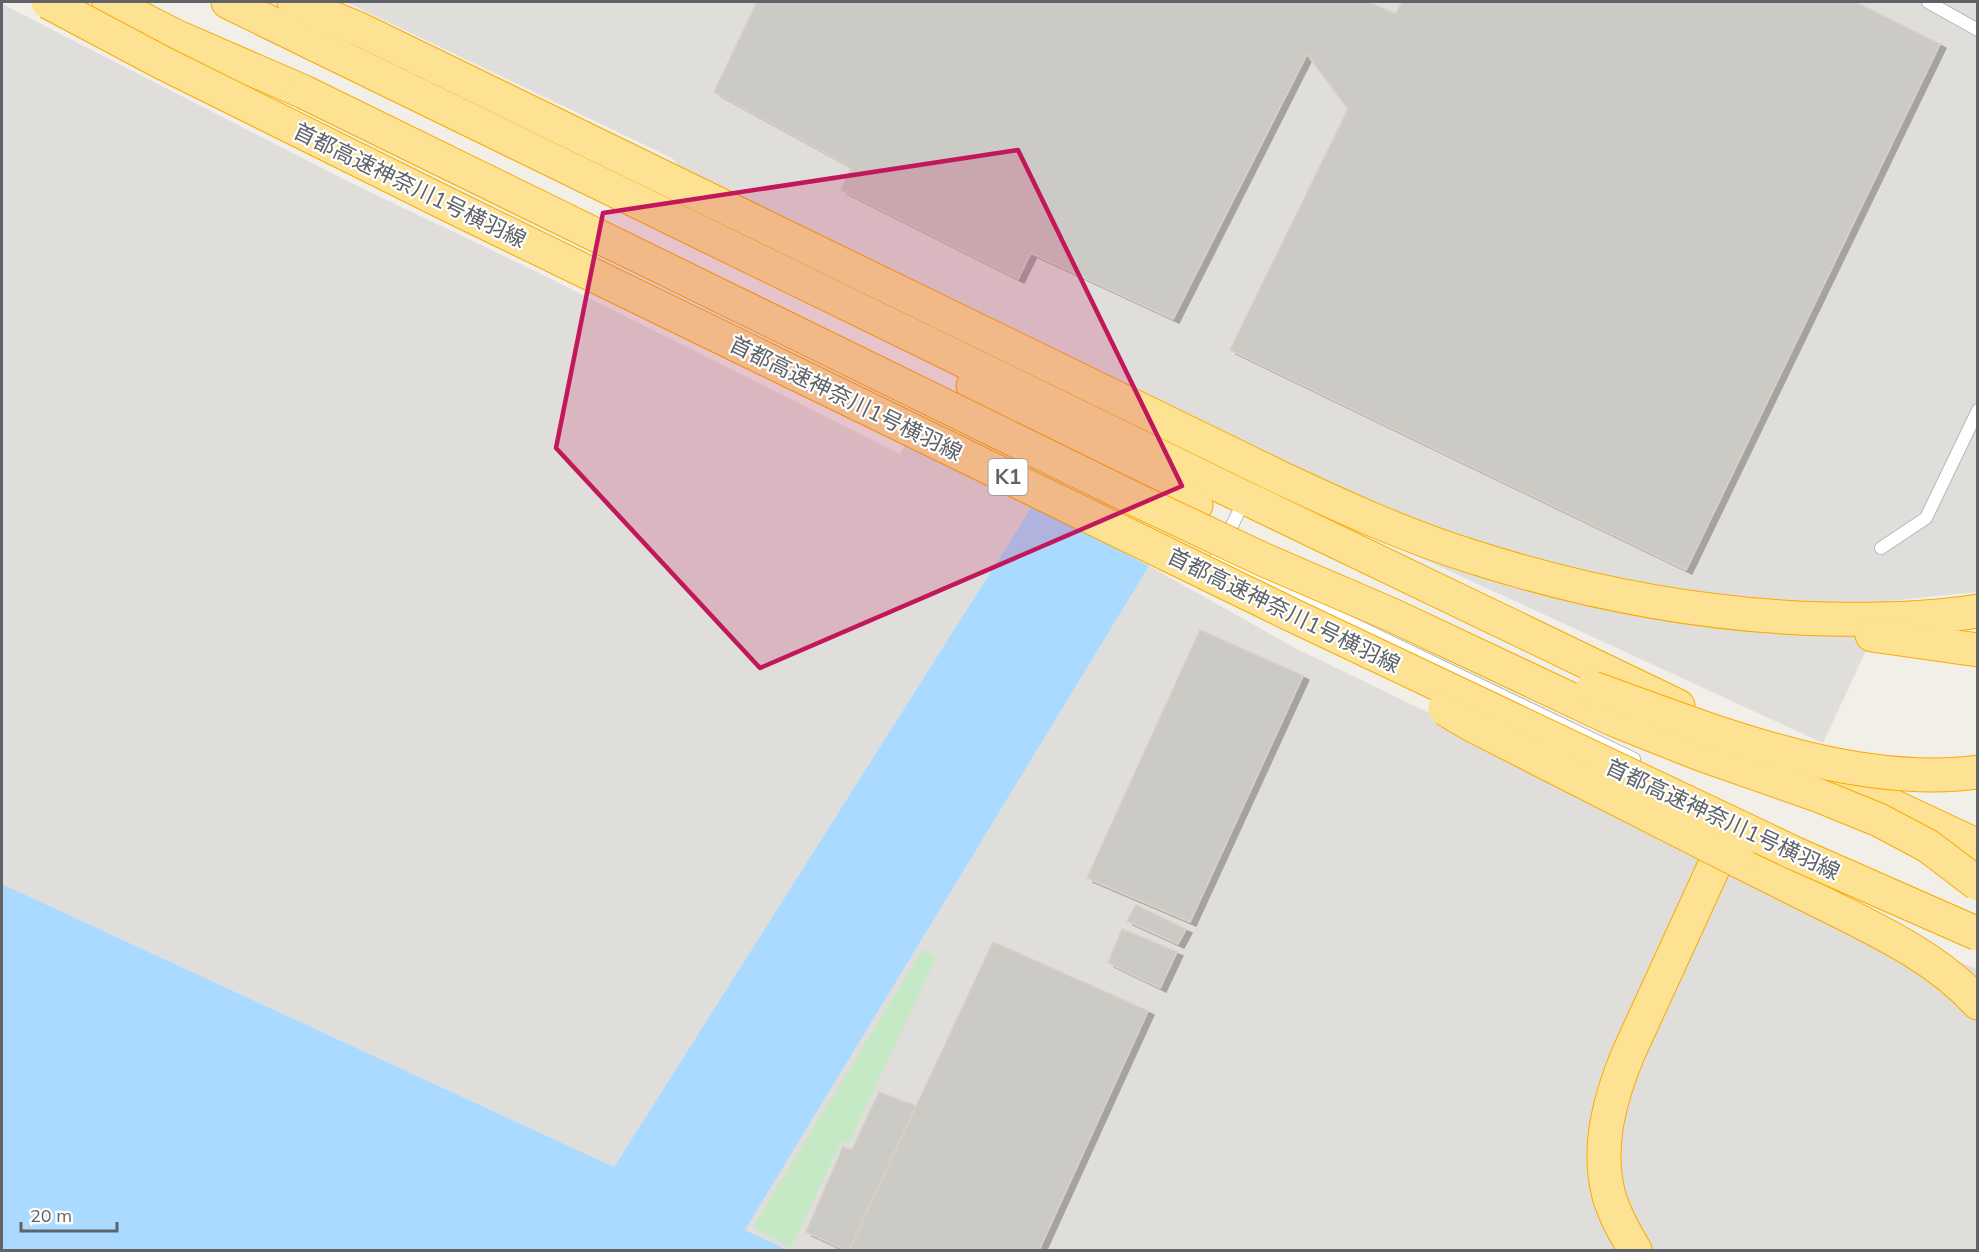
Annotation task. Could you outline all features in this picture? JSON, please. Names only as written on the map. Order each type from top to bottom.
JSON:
[{"type":"highway","name":"首都高速神奈川1号横羽線","points":[[48,2],[161,62],[451,206],[1292,615],[1794,853],[1977,933]]},
{"type":"highway","points":[[109,2],[175,36],[304,92],[1188,525],[1392,615],[1617,721],[1700,754],[1830,799],[1879,820],[1928,846],[1977,885]]},
{"type":"highway","points":[[228,2],[1967,848]]},
{"type":"highway","points":[[294,2],[359,29],[1283,479],[1411,535],[1467,555],[1607,593],[1977,650]]},
{"type":"highway","points":[[807,284],[1017,413],[1089,453],[1715,753],[1977,875]]},
{"type":"highway","points":[[1713,611],[1762,616],[1851,619],[1930,617],[1977,611]]},
{"type":"highway","points":[[1292,615],[1472,726],[1888,936],[1932,964],[1977,1003]]},
{"type":"highway","points":[[1392,615],[1734,738],[1790,753],[1882,772],[1924,775],[1977,772]]},
{"type":"highway","points":[[1635,1251],[1621,1226],[1609,1196],[1605,1168],[1605,1138],[1609,1109],[1617,1080],[1629,1052],[1740,810]]},
{"type":"lane","points":[[1928,2],[1977,30]]},
{"type":"lane","points":[[1881,548],[1926,518],[1977,410]]},
{"type":"lane","points":[[1644,764],[1216,558],[1243,504],[1781,765],[1967,848]]},
{"type":"highlighted area","points":[[1018,150],[1182,486],[760,668],[556,448],[603,213]]},
{"type":"shaded area","points":[[346,2],[1977,2],[1977,592],[1889,601],[1823,743],[1419,557],[1087,393],[728,220],[672,158]]},
{"type":"shaded area","points":[[2,4],[347,181],[527,267],[900,454],[905,445],[1033,505],[614,1167],[2,884]]},
{"type":"shaded area","points":[[1149,566],[1295,648],[1866,924],[1977,969],[1977,1250],[788,1250],[745,1230]]},
{"type":"green space","points":[[923,949],[936,958],[849,1143],[841,1142],[791,1248],[753,1227]]},
{"type":"water","points":[[1033,505],[1149,566],[745,1230],[788,1250],[2,1250],[2,884],[614,1167]]},
{"type":"building","points":[[757,2],[1368,2],[1396,14],[1402,2],[1855,2],[1940,44],[1686,570],[1230,350],[1348,109],[1307,54],[1173,319],[1031,253],[1018,279],[841,190],[851,167],[714,92]]},
{"type":"building","points":[[1200,630],[1303,676],[1190,922],[1087,878]]},
{"type":"building","points":[[1136,905],[1186,929],[1178,944],[1127,921]]},
{"type":"building","points":[[1122,929],[1177,952],[1160,988],[1108,963]]},
{"type":"building","points":[[993,942],[1148,1011],[1039,1250],[849,1250]]},
{"type":"building","points":[[879,1092],[916,1106],[849,1250],[845,1250],[806,1232],[843,1147],[852,1150]]}]
